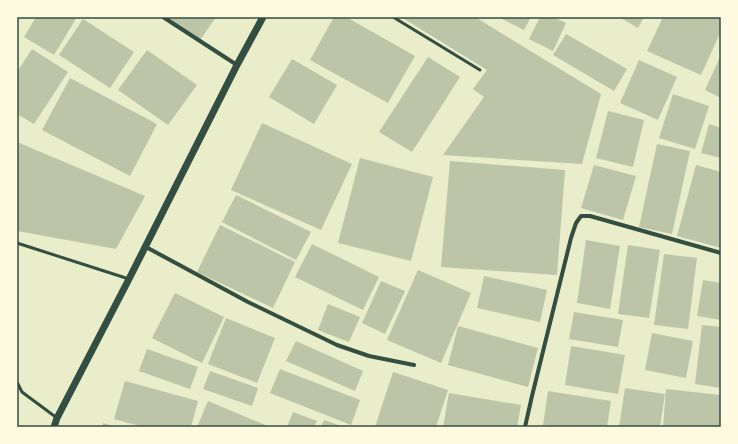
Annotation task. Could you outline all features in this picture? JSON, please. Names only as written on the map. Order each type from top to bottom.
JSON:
[{"type":"street","points":[[163,17],[237,65]]},
{"type":"street","points":[[54,427],[57,418],[263,17]]},
{"type":"street","points":[[526,427],[532,396],[571,238],[576,222],[581,216],[590,216],[721,253]]},
{"type":"street","points":[[146,247],[248,302],[337,344],[369,356],[414,365]]},
{"type":"lane","points":[[393,17],[480,70]]},
{"type":"lane","points":[[17,244],[129,279]]},
{"type":"lane","points":[[17,382],[22,392],[57,418]]},
{"type":"building","points":[[36,17],[77,17],[54,55],[24,37]]},
{"type":"building","points":[[165,17],[216,17],[200,40]]},
{"type":"building","points":[[334,17],[346,17],[415,56],[388,103],[310,60]]},
{"type":"building","points":[[401,17],[475,17],[601,94],[582,164],[443,155],[484,97],[473,89],[487,70]]},
{"type":"building","points":[[498,17],[531,17],[524,30]]},
{"type":"building","points":[[540,17],[553,17],[566,23],[553,51],[529,39]]},
{"type":"building","points":[[619,17],[644,17],[638,28]]},
{"type":"building","points":[[663,17],[721,17],[721,31],[701,75],[647,51]]},
{"type":"building","points":[[83,19],[134,52],[110,88],[59,55]]},
{"type":"building","points":[[566,34],[627,69],[614,91],[553,55]]},
{"type":"building","points":[[32,49],[68,72],[34,124],[17,114],[17,72]]},
{"type":"building","points":[[147,50],[197,85],[168,125],[118,90]]},
{"type":"building","points":[[721,55],[721,98],[705,90]]},
{"type":"building","points":[[428,57],[460,77],[412,152],[379,132]]},
{"type":"building","points":[[292,59],[337,85],[314,124],[269,97]]},
{"type":"building","points":[[639,60],[677,77],[658,120],[620,103]]},
{"type":"building","points":[[70,78],[157,124],[130,176],[42,130]]},
{"type":"building","points":[[673,94],[709,106],[695,149],[659,138]]},
{"type":"building","points":[[608,111],[644,120],[633,167],[596,158]]},
{"type":"building","points":[[262,123],[352,164],[321,230],[231,190]]},
{"type":"building","points":[[709,124],[721,128],[721,158],[701,153]]},
{"type":"building","points":[[17,142],[145,196],[116,249],[17,231]]},
{"type":"building","points":[[657,144],[690,151],[672,234],[639,227]]},
{"type":"building","points":[[360,158],[433,177],[411,261],[338,243]]},
{"type":"building","points":[[450,161],[565,170],[557,275],[441,267]]},
{"type":"building","points":[[594,165],[636,176],[623,220],[581,208]]},
{"type":"building","points":[[696,165],[721,172],[721,248],[677,236]]},
{"type":"building","points":[[236,195],[311,232],[296,260],[222,222]]},
{"type":"building","points":[[220,225],[295,262],[273,308],[197,272]]},
{"type":"building","points":[[586,240],[620,246],[610,309],[577,303]]},
{"type":"building","points":[[312,244],[379,277],[363,310],[295,277]]},
{"type":"building","points":[[628,245],[660,250],[649,318],[618,314]]},
{"type":"building","points":[[664,254],[697,258],[688,329],[654,325]]},
{"type":"building","points":[[418,270],[471,293],[441,363],[387,340]]},
{"type":"building","points":[[484,276],[547,290],[540,322],[477,308]]},
{"type":"building","points":[[703,280],[721,283],[721,320],[697,316]]},
{"type":"building","points":[[381,281],[405,291],[385,334],[362,323]]},
{"type":"building","points":[[175,293],[224,317],[202,363],[152,338]]},
{"type":"building","points":[[328,304],[360,317],[349,342],[318,330]]},
{"type":"building","points":[[574,312],[623,320],[618,347],[569,339]]},
{"type":"building","points":[[226,318],[275,338],[257,383],[208,364]]},
{"type":"building","points":[[702,325],[721,327],[721,388],[695,384]]},
{"type":"building","points":[[458,326],[538,348],[528,387],[448,365]]},
{"type":"building","points":[[652,333],[693,341],[686,378],[645,370]]},
{"type":"building","points":[[296,341],[363,371],[355,391],[286,361]]},
{"type":"building","points":[[571,346],[625,355],[618,394],[565,385]]},
{"type":"building","points":[[147,349],[198,367],[190,389],[139,371]]},
{"type":"building","points":[[280,369],[360,400],[351,425],[270,393]]},
{"type":"building","points":[[210,371],[258,388],[252,406],[203,389]]},
{"type":"building","points":[[393,372],[448,390],[436,427],[375,427]]},
{"type":"building","points":[[125,381],[198,401],[191,427],[143,427],[114,419]]},
{"type":"building","points":[[625,388],[665,394],[660,427],[619,427]]},
{"type":"building","points":[[666,389],[721,395],[721,427],[663,427]]},
{"type":"building","points":[[548,391],[611,401],[607,427],[555,427],[543,425]]},
{"type":"building","points":[[449,393],[521,405],[517,427],[443,427]]},
{"type":"building","points":[[208,401],[270,427],[197,427]]},
{"type":"building","points":[[293,412],[317,421],[314,427],[287,427]]},
{"type":"building","points":[[324,420],[344,427],[321,427]]},
{"type":"building","points":[[103,423],[116,427],[102,427]]}]
